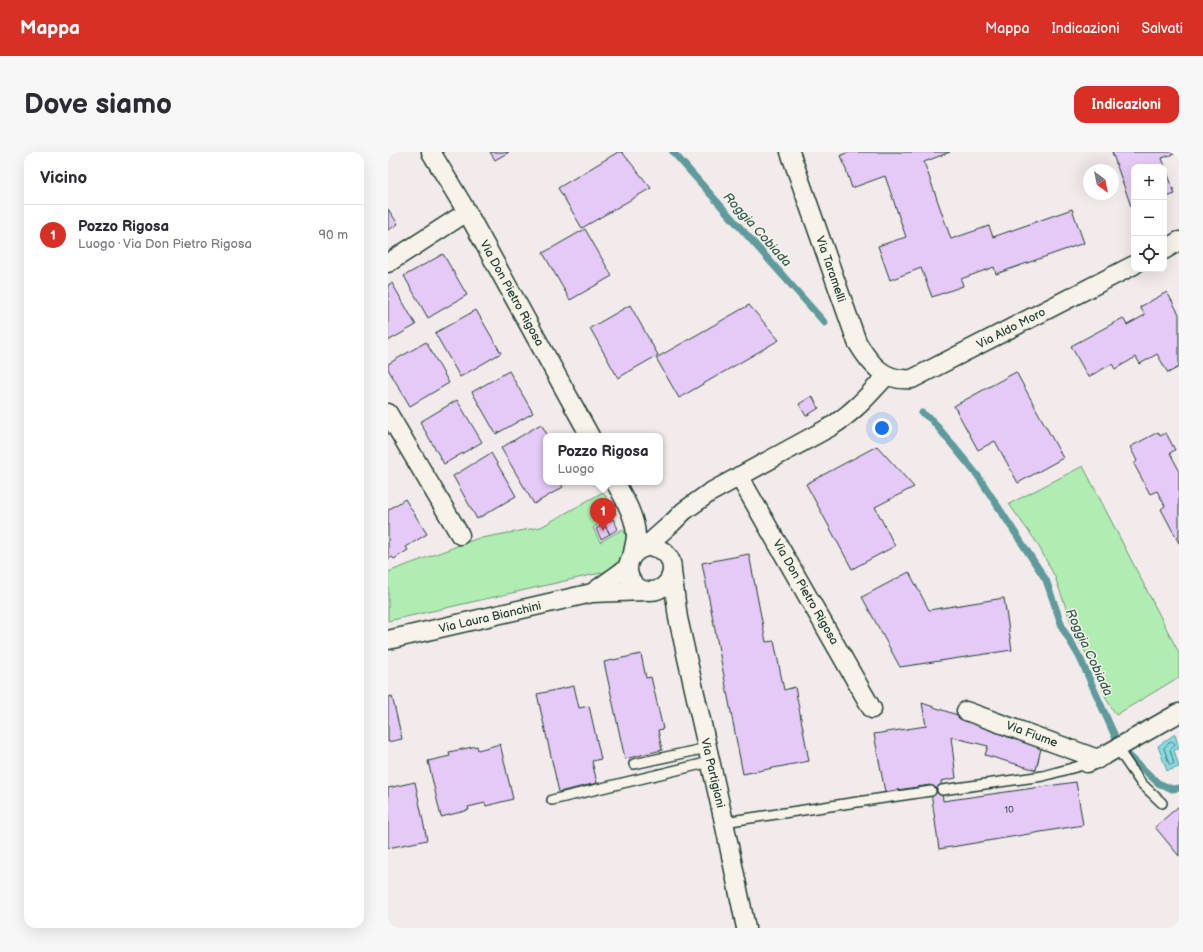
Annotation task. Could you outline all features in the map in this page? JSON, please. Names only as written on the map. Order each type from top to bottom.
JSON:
[{"type":"street","name":"Via Don Pietro Rigosa","points":[[431,152],[467,212],[588,433]]},
{"type":"street","name":"Via Taramelli","points":[[790,152],[857,342],[865,356],[875,367],[887,376]]},
{"type":"street","points":[[388,263],[467,212]]},
{"type":"street","points":[[1167,248],[1179,241]]},
{"type":"street","name":"Via Aldo Moro","points":[[887,376],[902,380],[912,379],[1131,267]]},
{"type":"street","points":[[635,556],[692,505],[710,493],[832,426],[847,416],[860,406],[887,376]]},
{"type":"street","points":[[388,413],[460,535]]},
{"type":"street","name":"Via Don Pietro Rigosa","points":[[739,476],[872,709]]},
{"type":"street","points":[[619,488],[628,506],[636,535],[635,556],[628,577],[632,584],[640,589],[654,591],[664,586],[668,582],[671,565],[672,523]]},
{"type":"street","points":[[635,556],[654,546],[667,554],[671,565]]},
{"type":"street","name":"Via Laura Bianchini","points":[[592,593],[635,556]]},
{"type":"street","name":"Via Partigiani","points":[[671,565],[678,618],[724,822],[746,928]]},
{"type":"street","points":[[647,591],[678,618]]},
{"type":"street","name":"Via Laura Bianchini","points":[[388,640],[592,593],[647,591]]},
{"type":"street","name":"Via Fiume","points":[[966,711],[1107,753]]},
{"type":"street","points":[[1107,753],[1179,713]]},
{"type":"lane","points":[[942,790],[1043,776],[1107,753],[1162,803]]},
{"type":"lane","points":[[634,764],[709,755]]},
{"type":"lane","points":[[552,800],[709,755]]},
{"type":"lane","points":[[724,822],[931,791]]},
{"type":"green space","points":[[1083,466],[1179,653],[1179,677],[1116,715],[1107,700],[1095,669],[1076,636],[1055,577],[1037,543],[1009,504]]},
{"type":"green space","points":[[603,492],[616,514],[593,528],[600,542],[623,529],[627,539],[627,544],[623,560],[618,569],[388,621],[388,572],[476,539],[541,527]]},
{"type":"water","points":[[1175,734],[1179,749],[1174,750],[1179,767],[1167,771],[1158,746]]},
{"type":"building","points":[[490,152],[509,152],[495,160]]},
{"type":"building","points":[[618,152],[622,152],[651,188],[582,228],[558,188]]},
{"type":"building","points":[[850,152],[950,152],[924,162],[951,239],[989,226],[993,237],[1072,209],[1084,243],[996,274],[994,267],[961,279],[963,286],[932,297],[921,268],[890,280],[878,246],[906,237],[885,176],[852,188],[841,155]]},
{"type":"building","points":[[1112,152],[1179,152],[1162,158],[1164,164],[1131,164],[1131,206],[1119,172],[1119,164],[1116,164]]},
{"type":"building","points":[[1167,172],[1175,194],[1167,197]]},
{"type":"building","points":[[388,209],[398,224],[388,230]]},
{"type":"building","points":[[585,229],[612,276],[570,300],[543,253]]},
{"type":"building","points":[[443,254],[467,295],[428,318],[404,276]]},
{"type":"building","points":[[392,283],[416,325],[388,341],[388,285]]},
{"type":"building","points":[[1167,292],[1179,314],[1179,367],[1168,373],[1157,354],[1140,364],[1136,357],[1115,369],[1112,364],[1088,377],[1071,346],[1123,318],[1127,325],[1145,315],[1140,307]]},
{"type":"building","points":[[630,305],[658,355],[618,378],[590,328]]},
{"type":"building","points":[[749,305],[779,340],[679,398],[656,358]]},
{"type":"building","points":[[476,310],[501,353],[460,377],[435,333]]},
{"type":"building","points":[[426,342],[449,383],[410,406],[388,369],[388,364]]},
{"type":"building","points":[[509,371],[533,413],[496,434],[472,392]]},
{"type":"building","points":[[1016,372],[1063,458],[1018,483],[995,441],[978,450],[954,406]]},
{"type":"building","points":[[812,396],[819,408],[806,416],[799,404]]},
{"type":"building","points":[[457,400],[482,442],[444,464],[420,422]]},
{"type":"building","points":[[541,424],[546,433],[543,433],[543,485],[562,485],[563,487],[534,504],[501,448]]},
{"type":"building","points":[[1158,432],[1160,436],[1166,433],[1175,450],[1170,453],[1179,470],[1179,543],[1161,509],[1165,506],[1157,491],[1150,494],[1134,464],[1137,461],[1130,447]]},
{"type":"building","points":[[877,446],[914,487],[875,507],[895,546],[852,569],[806,484]]},
{"type":"building","points":[[491,453],[516,496],[477,519],[453,476]]},
{"type":"building","points":[[405,499],[427,534],[406,547],[408,550],[394,559],[392,557],[388,559],[388,510]]},
{"type":"building","points":[[613,519],[618,529],[610,534],[604,524]]},
{"type":"building","points":[[604,524],[610,534],[601,539],[596,529]]},
{"type":"building","points":[[749,554],[766,642],[774,641],[784,690],[795,687],[809,761],[743,774],[702,563]]},
{"type":"building","points":[[909,572],[929,610],[1004,598],[1012,650],[900,667],[862,597]]},
{"type":"building","points":[[641,654],[646,678],[651,677],[663,729],[658,730],[662,750],[625,759],[604,662]]},
{"type":"building","points":[[574,686],[579,708],[589,706],[601,759],[592,761],[597,783],[559,792],[537,694]]},
{"type":"building","points":[[392,696],[402,739],[388,742],[388,697]]},
{"type":"building","points":[[922,703],[1042,744],[1036,770],[985,755],[988,746],[951,737],[956,778],[941,781],[943,801],[1076,782],[1083,825],[939,849],[930,785],[885,792],[874,734],[926,726]]},
{"type":"building","points":[[500,744],[513,799],[486,806],[485,803],[468,807],[469,810],[441,817],[428,761],[450,756],[449,752],[477,746],[478,750]]},
{"type":"building","points":[[415,782],[427,840],[388,848],[388,788]]},
{"type":"building","points":[[1179,806],[1179,856],[1155,827]]},
{"type":"waterway","name":"Roggia Cobiada","points":[[673,152],[825,323]]},
{"type":"waterway","name":"Roggia Cobiada","points":[[922,413],[932,420],[978,476],[1046,580],[1063,629],[1080,658],[1118,743],[1124,751],[1158,783],[1172,789],[1179,788]]},
{"type":"place","name":"Pozzo Rigosa","points":[[603,531]]}]
